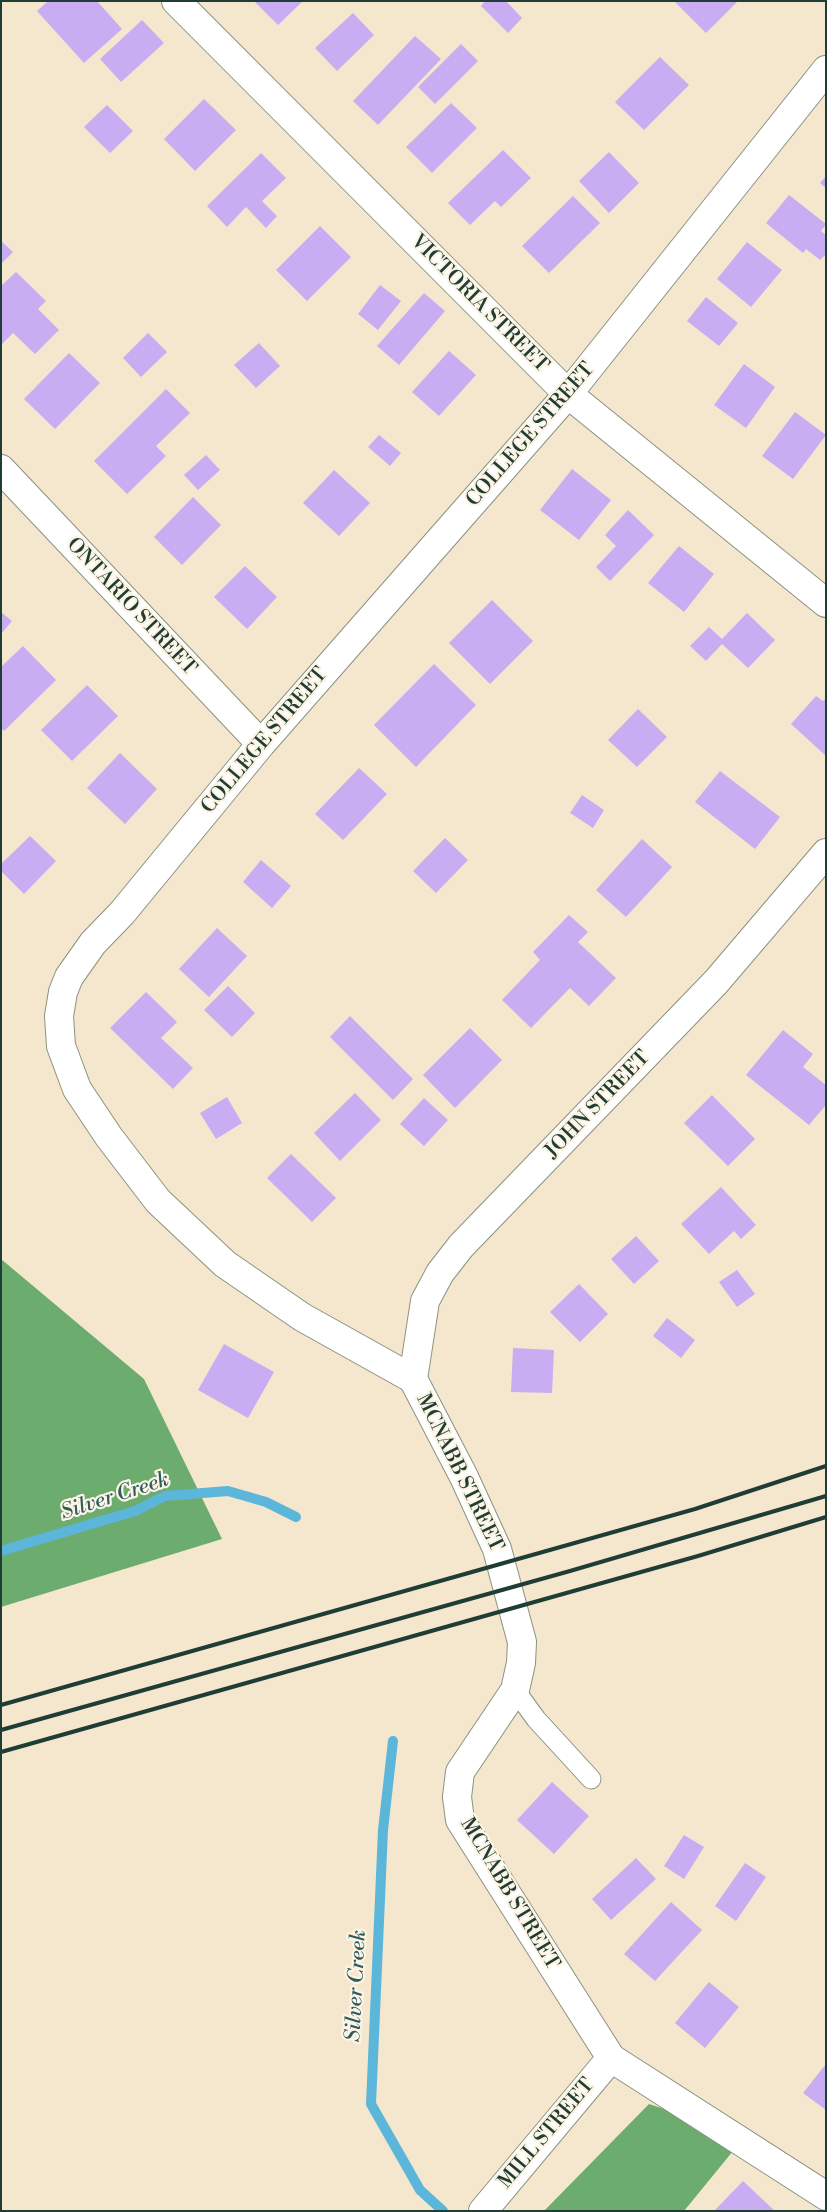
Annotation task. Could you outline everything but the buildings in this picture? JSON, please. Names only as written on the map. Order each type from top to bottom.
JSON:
[{"type":"street","name":"VICTORIA STREET","points":[[176,1],[568,394],[826,602]]},
{"type":"street","name":"COLLEGE STREET","points":[[413,1379],[302,1317],[225,1264],[158,1201],[109,1137],[77,1089],[61,1046],[59,1016],[62,992],[69,977],[93,943],[122,912],[261,744],[568,394],[826,70]]},
{"type":"street","name":"ONTARIO STREET","points":[[1,469],[261,744]]},
{"type":"street","name":"JOHN STREET","points":[[413,1379],[425,1301],[440,1273],[462,1246],[716,982],[826,852]]},
{"type":"street","name":"MCNABB STREET","points":[[413,1379],[464,1476],[497,1549],[522,1642],[521,1663],[515,1690],[460,1772],[457,1797],[460,1820],[611,2058],[826,2196]]},
{"type":"street","name":"MILL STREET","points":[[487,2206],[611,2058]]},
{"type":"lane","points":[[515,1690],[536,1719],[591,1779]]},
{"type":"green space","points":[[1,1259],[144,1379],[222,1539],[1,1607]]},
{"type":"green space","points":[[649,2104],[682,2115],[733,2151],[684,2211],[544,2211]]},
{"type":"waterway","name":"Silver Creek","points":[[1,1551],[135,1511],[165,1496],[228,1491],[266,1502],[296,1517]]},
{"type":"waterway","name":"Silver Creek","points":[[393,1741],[383,1830],[371,2104],[420,2190],[443,2211]]},
{"type":"railway","points":[[1,1705],[695,1509],[826,1466]]},
{"type":"railway","points":[[1,1730],[570,1571],[826,1496]]},
{"type":"railway","points":[[1,1752],[698,1556],[826,1517]]}]
